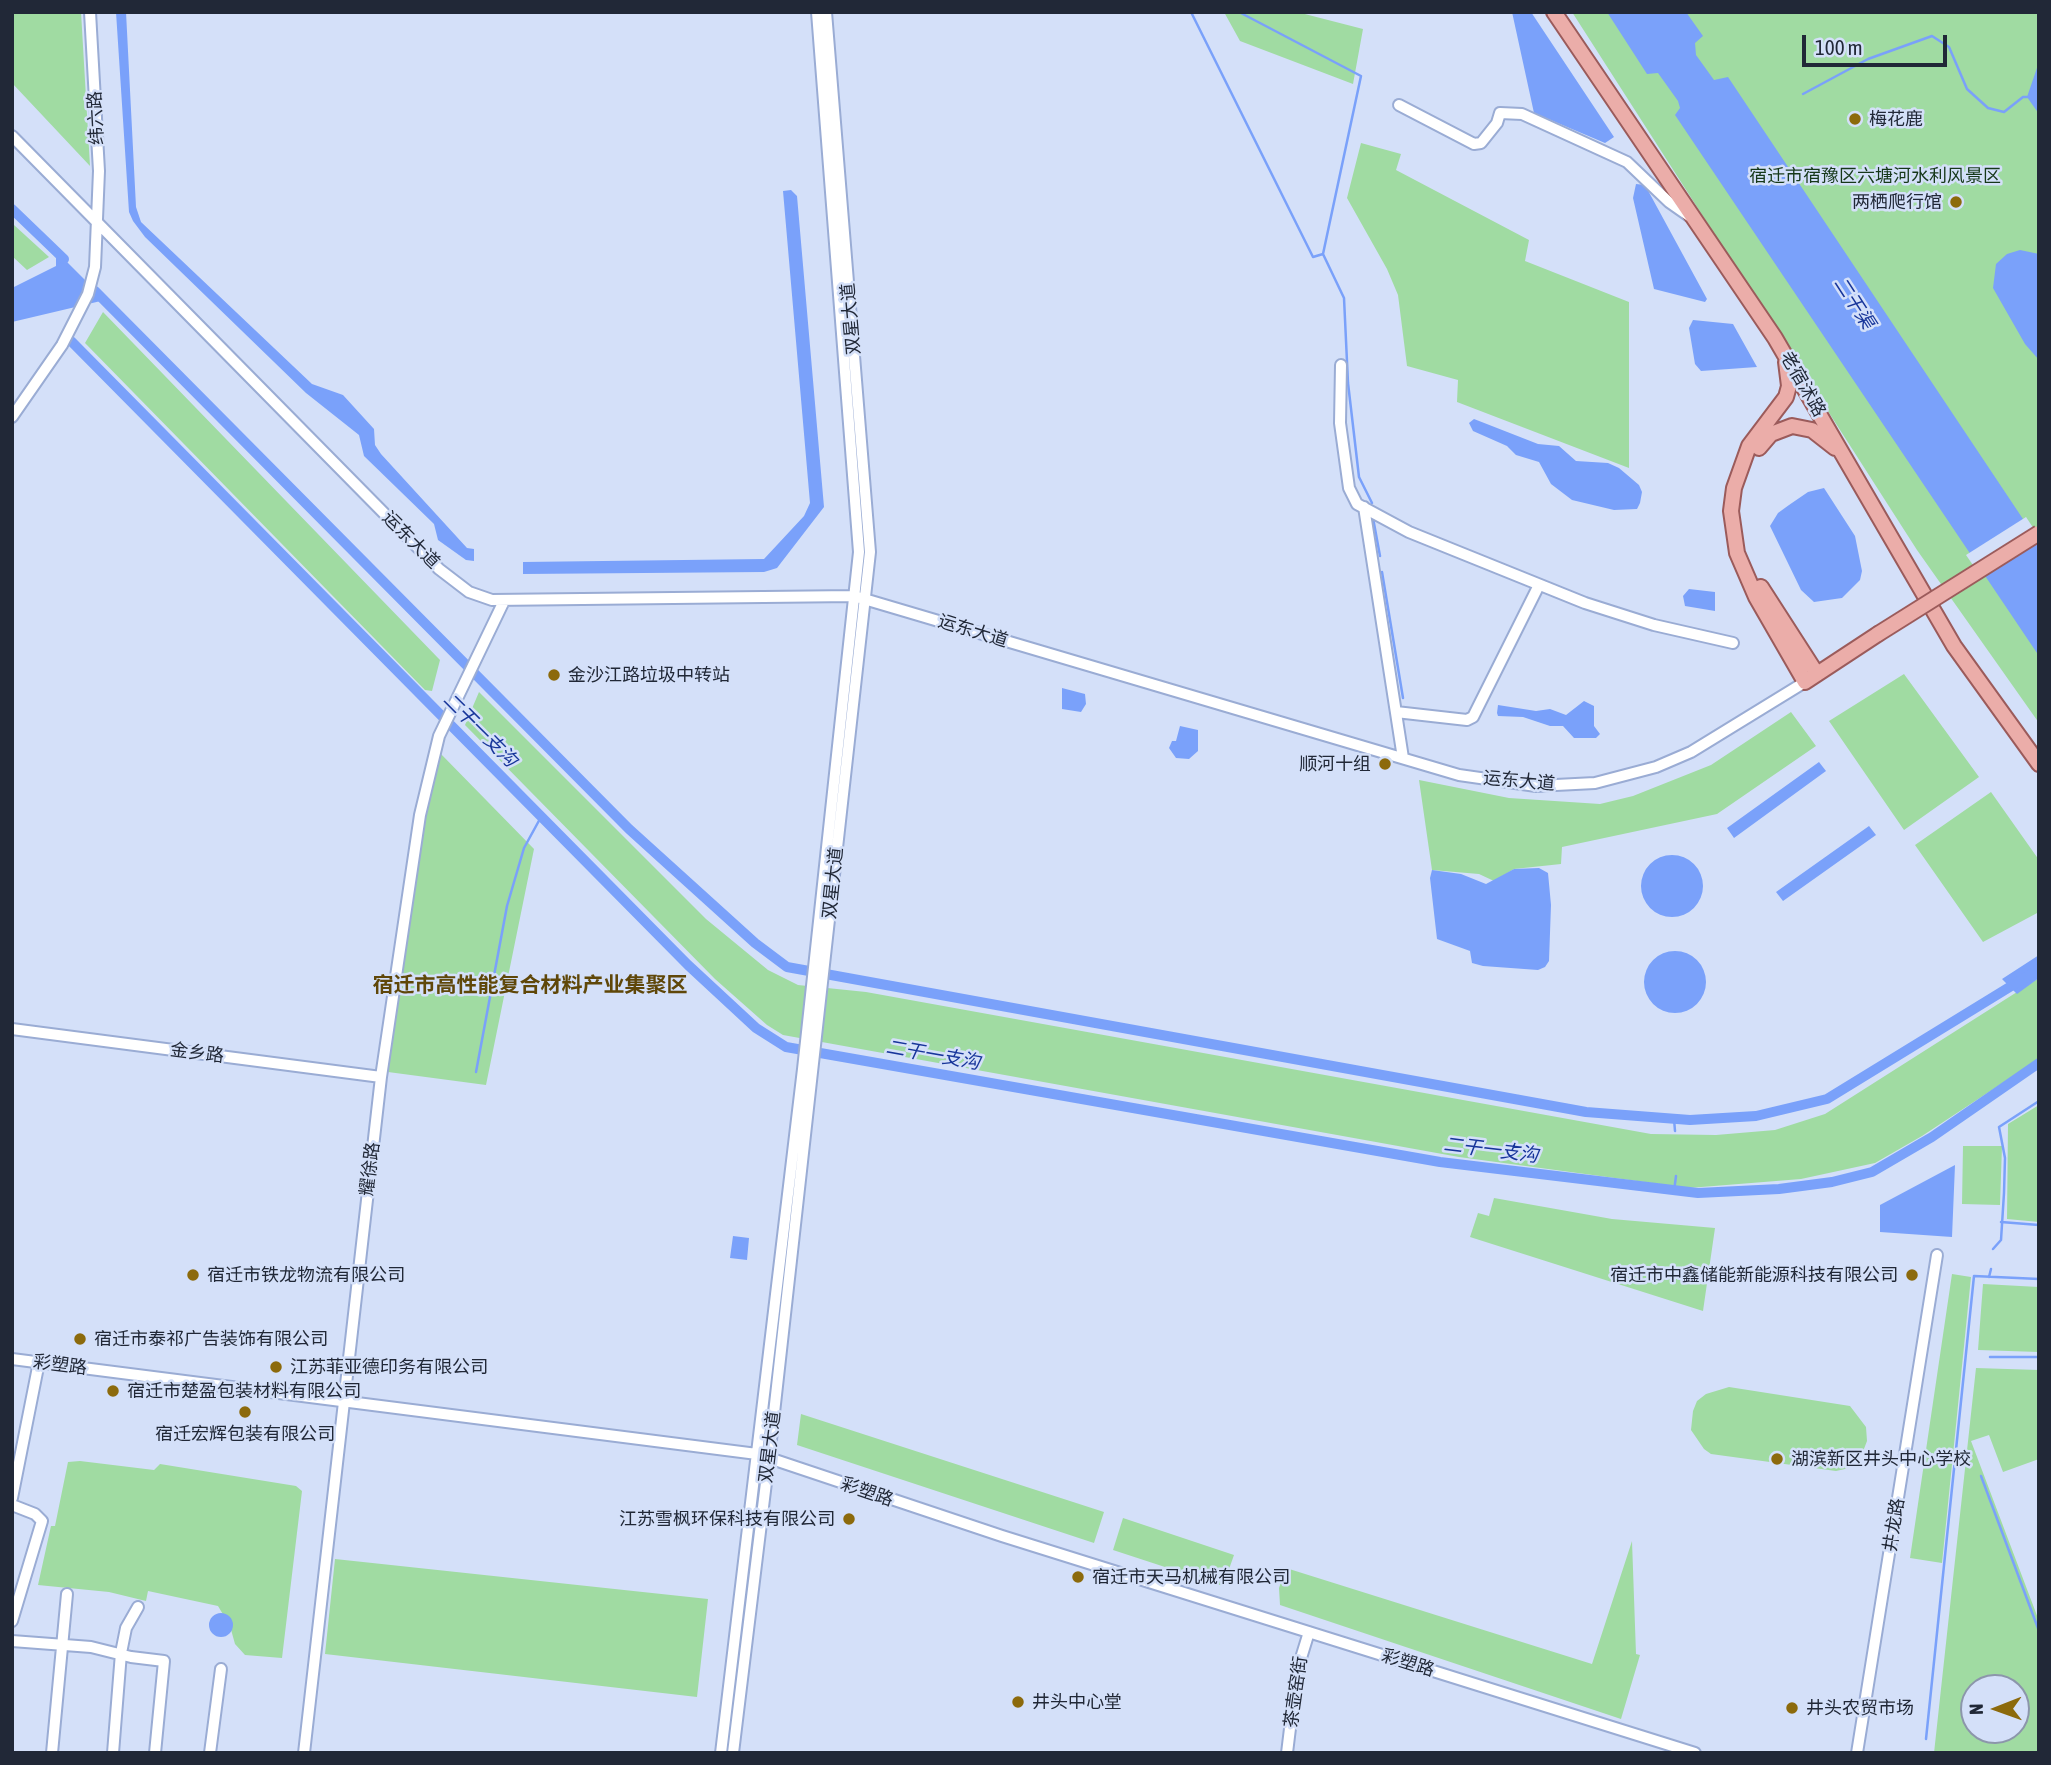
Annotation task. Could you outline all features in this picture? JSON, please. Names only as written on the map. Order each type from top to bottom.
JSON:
[{"type":"main road","name":"老宿沭路","points":[[1554,12],[1783,350],[1955,646],[2039,764]]},
{"type":"main road","points":[[1783,350],[1789,377],[1788,392],[1744,456],[1734,488],[1732,531],[1744,573],[1811,678]]},
{"type":"main road","points":[[1811,678],[1752,570],[1740,531],[1742,489],[1753,459],[1775,431],[1792,426],[1812,430],[1844,457]]},
{"type":"main road","name":"运东大道","points":[[1811,678],[2039,533]]},
{"type":"street","name":"纬六路","points":[[12,417],[62,345],[88,294],[95,267],[99,172],[90,12]]},
{"type":"street","name":"双星大道","points":[[817,12],[859,552],[822,943]]},
{"type":"street","name":"双星大道","points":[[822,943],[870,552],[827,12]]},
{"type":"street","points":[[1399,106],[1474,144],[1481,143],[1497,123],[1500,113],[1522,114],[1627,162],[1669,202],[1697,222]]},
{"type":"street","name":"运东大道","points":[[12,136],[439,569],[469,592],[503,601],[854,596],[1459,775],[1510,784],[1595,783],[1656,767],[1691,752],[1811,678]]},
{"type":"street","points":[[1341,365],[1340,423],[1349,488],[1357,504],[1409,532],[1539,585],[1654,625],[1733,643]]},
{"type":"street","points":[[1364,508],[1403,758]]},
{"type":"street","points":[[1396,712],[1467,720],[1473,717],[1539,585]]},
{"type":"street","name":"耀徐路","points":[[304,1753],[381,1077],[420,815],[439,736],[503,601]]},
{"type":"street","points":[[808,1070],[822,943]]},
{"type":"street","name":"金乡路","points":[[12,1029],[381,1077]]},
{"type":"street","name":"双星大道","points":[[721,1753],[808,1070]]},
{"type":"street","name":"双星大道","points":[[733,1753],[769,1458],[808,1070]]},
{"type":"street","name":"井龙路","points":[[1857,1753],[1937,1255]]},
{"type":"street","name":"彩塑路","points":[[12,1359],[757,1454],[978,1528],[1695,1753]]},
{"type":"street","points":[[12,1498],[39,1362]]},
{"type":"street","points":[[12,1505],[35,1514],[41,1521],[12,1621]]},
{"type":"street","points":[[52,1753],[66,1594]]},
{"type":"street","points":[[113,1753],[121,1653],[126,1628],[138,1607]]},
{"type":"street","name":"茶壶窑街","points":[[1287,1753],[1297,1671],[1309,1632]]},
{"type":"street","points":[[12,1641],[91,1647],[164,1661],[155,1753]]},
{"type":"street","points":[[210,1753],[221,1669]]},
{"type":"green space","points":[[12,12],[81,12],[90,166],[12,83]]},
{"type":"green space","points":[[1224,12],[1297,12],[1363,29],[1353,84],[1240,41]]},
{"type":"green space","name":"宿迁市宿豫区六塘河水利风景区","points":[[1572,12],[2039,12],[2039,723],[1917,550]]},
{"type":"green space","points":[[1361,143],[1401,154],[1396,170],[1529,240],[1525,261],[1629,302],[1629,468],[1457,402],[1458,380],[1407,366],[1398,295],[1387,269],[1347,198]]},
{"type":"green space","points":[[12,223],[49,257],[27,270],[12,256]]},
{"type":"green space","points":[[103,312],[440,660],[432,691],[425,690],[85,343]]},
{"type":"green space","points":[[1904,674],[1979,777],[1904,830],[1829,721]]},
{"type":"green space","points":[[479,692],[706,919],[768,970],[798,985],[866,992],[1651,1134],[1716,1135],[1775,1130],[1825,1114],[2039,978],[2039,1059],[1922,1136],[1875,1163],[1801,1179],[1689,1188],[1459,1157],[783,1035],[767,1025],[715,979],[465,725]]},
{"type":"green space","points":[[1791,712],[1816,746],[1717,814],[1562,847],[1561,864],[1514,869],[1494,881],[1479,874],[1432,870],[1419,780],[1509,798],[1600,804],[1633,796],[1711,765]]},
{"type":"green space","points":[[440,753],[534,849],[486,1085],[388,1072],[427,801]]},
{"type":"green space","points":[[1991,792],[2039,860],[2039,912],[1983,942],[1915,845]]},
{"type":"green space","points":[[2039,1105],[2039,1222],[2007,1219],[2008,1124]]},
{"type":"green space","points":[[1963,1146],[2002,1146],[2000,1205],[1962,1204]]},
{"type":"green space","points":[[1494,1198],[1612,1219],[1715,1228],[1703,1311],[1470,1237],[1478,1213],[1489,1216]]},
{"type":"green space","points":[[1952,1274],[1971,1277],[1942,1563],[1910,1558]]},
{"type":"green space","points":[[1983,1284],[2039,1287],[2039,1352],[1978,1350]]},
{"type":"green space","points":[[1976,1368],[2039,1370],[2039,1459],[2003,1472],[1989,1435],[1971,1441],[2039,1621],[2039,1753],[1934,1753]]},
{"type":"green space","points":[[1729,1387],[1850,1406],[1866,1427],[1867,1441],[1862,1454],[1845,1469],[1836,1471],[1711,1454],[1704,1449],[1691,1430],[1693,1411],[1697,1401],[1706,1394]]},
{"type":"green space","points":[[801,1414],[1104,1512],[1094,1543],[797,1445]]},
{"type":"green space","points":[[80,1461],[154,1470],[160,1464],[296,1486],[302,1491],[282,1658],[245,1655],[235,1644],[230,1626],[218,1606],[148,1591],[146,1601],[109,1592],[38,1585],[51,1526],[55,1526],[68,1462]]},
{"type":"green space","points":[[1123,1518],[1234,1555],[1223,1586],[1113,1550]]},
{"type":"green space","points":[[1632,1541],[1636,1654],[1640,1655],[1621,1719],[1280,1605],[1279,1588],[1286,1568],[1592,1664]]},
{"type":"green space","points":[[335,1559],[708,1599],[697,1697],[325,1654]]},
{"type":"water","points":[[116,12],[126,12],[136,207],[141,222],[312,384],[343,395],[374,429],[375,445],[381,454],[467,548],[474,549],[474,561],[466,560],[438,540],[434,524],[364,456],[359,435],[306,393],[145,237],[133,221],[129,212]]},
{"type":"water","points":[[1512,12],[1531,12],[1614,137],[1605,143],[1534,113]]},
{"type":"water","name":"二干渠","points":[[1607,12],[1686,12],[1703,36],[1695,43],[1696,55],[1714,80],[1728,77],[2039,543],[2039,656],[1675,115],[1680,108],[1678,101],[1658,73],[1647,74]]},
{"type":"water","points":[[2039,62],[2039,114],[2027,97]]},
{"type":"water","points":[[1636,184],[1645,185],[1707,299],[1705,302],[1654,289],[1633,198]]},
{"type":"water","points":[[791,190],[797,196],[824,507],[777,568],[764,572],[523,574],[523,562],[764,559],[804,516],[810,503],[783,191]]},
{"type":"water","points":[[2020,250],[2039,254],[2039,360],[2025,344],[1993,288],[1996,264],[2007,254]]},
{"type":"water","points":[[56,251],[105,300],[12,322],[12,288],[56,266]]},
{"type":"water","points":[[1693,320],[1733,324],[1757,367],[1701,371],[1695,364],[1689,328]]},
{"type":"water","points":[[1474,419],[1538,444],[1559,446],[1576,461],[1608,463],[1619,468],[1639,485],[1642,492],[1637,509],[1614,510],[1572,500],[1551,484],[1539,462],[1516,455],[1507,446],[1473,431],[1469,423]]},
{"type":"water","points":[[1824,488],[1855,536],[1862,571],[1860,580],[1842,598],[1814,602],[1801,590],[1770,526],[1778,513],[1789,505],[1808,492]]},
{"type":"water","points":[[1689,589],[1715,592],[1715,611],[1685,606],[1683,596]]},
{"type":"water","points":[[1062,688],[1085,694],[1086,704],[1081,712],[1062,709]]},
{"type":"water","points":[[1584,701],[1594,706],[1594,726],[1600,734],[1596,738],[1574,738],[1563,726],[1550,726],[1523,717],[1498,716],[1497,713],[1498,705],[1536,711],[1550,709],[1566,715]]},
{"type":"water","points":[[1180,726],[1198,730],[1198,751],[1189,759],[1176,758],[1169,748],[1172,741],[1176,741]]},
{"type":"water","points":[[1819,762],[1826,771],[1734,838],[1727,828]]},
{"type":"water","points":[[1869,826],[1876,835],[1783,901],[1776,892]]},
{"type":"water","points":[[1672,855],[1694,864],[1703,886],[1694,908],[1672,917],[1650,908],[1641,886],[1650,864]]},
{"type":"water","points":[[1539,868],[1548,873],[1551,905],[1549,961],[1545,967],[1538,970],[1483,966],[1472,963],[1470,951],[1437,939],[1430,878],[1432,870],[1461,874],[1486,884],[1514,869]]},
{"type":"water","points":[[1675,951],[1697,960],[1706,982],[1697,1004],[1675,1013],[1653,1004],[1644,982],[1653,960]]},
{"type":"water","points":[[2039,955],[2039,978],[2017,994],[2002,979]]},
{"type":"water","points":[[1955,1165],[1952,1237],[1880,1232],[1880,1205]]},
{"type":"water","points":[[733,1236],[749,1238],[747,1260],[730,1258]]},
{"type":"water","points":[[221,1613],[229,1617],[233,1625],[229,1633],[221,1637],[213,1633],[209,1625],[213,1617]]},
{"type":"pier","points":[[2026,517],[2038,535],[1979,574],[1966,555]]},
{"type":"waterway","points":[[1191,12],[1313,257],[1323,254]]},
{"type":"waterway","points":[[1239,12],[1361,76],[1323,254],[1344,298],[1348,383],[1359,477],[1372,503]]},
{"type":"waterway","points":[[1803,94],[1868,59],[1932,36],[1949,47],[1967,89],[1988,108],[2004,112],[2023,97],[2027,97]]},
{"type":"waterway","points":[[12,209],[64,259]]},
{"type":"waterway","points":[[95,291],[629,829],[755,943],[787,967],[1586,1112],[1690,1120],[1756,1116],[1827,1099],[2039,969]]},
{"type":"waterway","name":"二干一支沟","points":[[71,341],[688,965],[756,1028],[786,1047],[1440,1162],[1698,1193],[1779,1189],[1832,1182],[1872,1172],[1932,1137],[2039,1063]]},
{"type":"waterway","points":[[1373,518],[1380,556]]},
{"type":"waterway","points":[[1382,572],[1403,698]]},
{"type":"waterway","points":[[476,1072],[507,906],[524,848],[541,817]]},
{"type":"waterway","points":[[1993,1249],[2001,1240],[2004,1193],[2005,1158],[1999,1127],[2039,1101]]},
{"type":"waterway","points":[[1674,1119],[1675,1131]]},
{"type":"waterway","points":[[1674,1191],[1676,1176]]},
{"type":"waterway","points":[[2001,1222],[2039,1225]]},
{"type":"waterway","points":[[1989,1277],[1991,1269]]},
{"type":"waterway","points":[[1926,1739],[1974,1276],[2039,1279]]},
{"type":"waterway","points":[[1990,1357],[2039,1357]]},
{"type":"waterway","points":[[1981,1476],[2039,1631]]},
{"type":"place","name":"梅花鹿","points":[[1855,119]]},
{"type":"place","name":"两栖爬行馆","points":[[1956,202]]},
{"type":"place","name":"金沙江路垃圾中转站","points":[[554,675]]},
{"type":"place","name":"顺河十组","points":[[1385,764]]},
{"type":"place","name":"宿迁市铁龙物流有限公司","points":[[193,1275]]},
{"type":"place","name":"宿迁市中鑫储能新能源科技有限公司","points":[[1912,1275]]},
{"type":"place","name":"宿迁市泰祁广告装饰有限公司","points":[[80,1339]]},
{"type":"place","name":"江苏菲亚德印务有限公司","points":[[276,1367]]},
{"type":"place","name":"宿迁市楚盈包装材料有限公司","points":[[113,1391]]},
{"type":"place","name":"宿迁宏辉包装有限公司","points":[[245,1412]]},
{"type":"place","name":"湖滨新区井头中心学校","points":[[1777,1459]]},
{"type":"place","name":"江苏雪枫环保科技有限公司","points":[[849,1519]]},
{"type":"place","name":"宿迁市天马机械有限公司","points":[[1078,1577]]},
{"type":"place","name":"井头中心堂","points":[[1018,1702]]},
{"type":"place","name":"井头农贸市场","points":[[1792,1708]]},
{"type":"district","name":"宿迁市高性能复合材料产业集聚区","points":[[530,985]]}]
